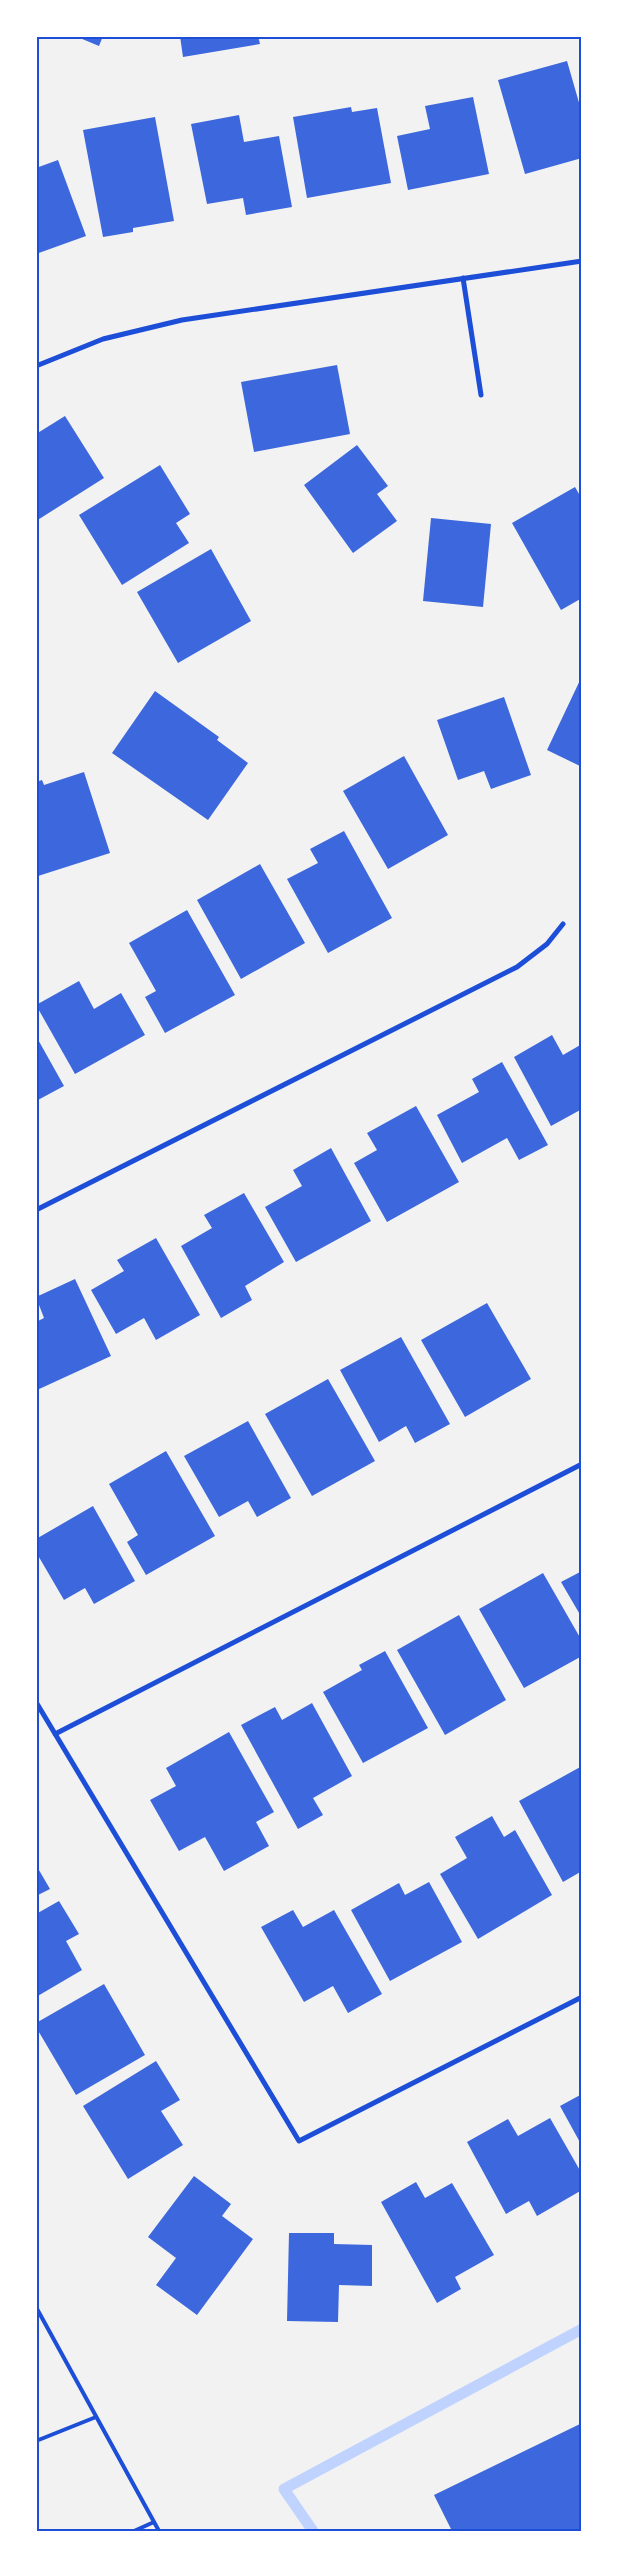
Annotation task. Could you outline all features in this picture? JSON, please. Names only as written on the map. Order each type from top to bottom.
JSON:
[{"type":"street","points":[[36,366],[103,339],[182,320],[582,261]]},
{"type":"street","points":[[464,278],[481,395]]},
{"type":"street","points":[[36,1210],[517,967],[546,944],[563,924]]},
{"type":"street","points":[[55,1734],[582,1464]]},
{"type":"street","points":[[36,1702],[299,2141],[582,1997]]},
{"type":"lane","points":[[36,2308],[159,2531]]},
{"type":"lane","points":[[36,2441],[96,2417]]},
{"type":"lane","points":[[134,2531],[154,2522]]},
{"type":"building","points":[[75,36],[103,36],[99,46]]},
{"type":"building","points":[[180,36],[258,36],[260,44],[183,57]]},
{"type":"building","points":[[567,61],[582,113],[582,158],[525,174],[498,80]]},
{"type":"building","points":[[473,97],[489,174],[408,190],[397,136],[430,129],[425,106]]},
{"type":"building","points":[[351,107],[352,112],[377,108],[391,183],[307,198],[293,117]]},
{"type":"building","points":[[239,115],[244,142],[279,136],[292,207],[246,215],[243,198],[207,204],[191,124]]},
{"type":"building","points":[[155,117],[174,221],[133,228],[133,232],[103,237],[83,130]]},
{"type":"building","points":[[58,160],[86,236],[36,254],[36,168]]},
{"type":"building","points":[[337,365],[350,434],[254,452],[241,382]]},
{"type":"building","points":[[65,416],[104,478],[36,521],[36,434]]},
{"type":"building","points":[[357,445],[388,486],[377,494],[397,521],[353,553],[304,485]]},
{"type":"building","points":[[160,465],[190,514],[176,523],[189,543],[122,585],[79,515]]},
{"type":"building","points":[[575,487],[582,499],[582,598],[561,610],[512,523]]},
{"type":"building","points":[[431,518],[491,524],[483,607],[423,601]]},
{"type":"building","points":[[211,549],[251,621],[178,663],[137,592]]},
{"type":"building","points":[[582,676],[582,767],[547,750]]},
{"type":"building","points":[[155,691],[219,737],[217,740],[248,763],[208,820],[112,753]]},
{"type":"building","points":[[504,697],[531,775],[491,789],[484,771],[458,780],[437,720]]},
{"type":"building","points":[[404,756],[448,835],[388,869],[343,791]]},
{"type":"building","points":[[84,772],[110,853],[38,876],[36,782],[42,780],[44,785]]},
{"type":"building","points":[[344,831],[392,918],[328,953],[287,879],[318,863],[310,849]]},
{"type":"building","points":[[260,864],[305,943],[241,979],[197,900]]},
{"type":"building","points":[[187,910],[235,995],[165,1033],[145,997],[156,991],[129,943]]},
{"type":"building","points":[[79,981],[94,1009],[121,993],[145,1035],[75,1074],[36,1005]]},
{"type":"building","points":[[552,1035],[563,1055],[582,1044],[582,1109],[551,1126],[514,1057]]},
{"type":"building","points":[[36,1036],[64,1086],[36,1101]]},
{"type":"building","points":[[502,1062],[548,1145],[519,1160],[507,1138],[462,1163],[437,1115],[479,1092],[472,1079]]},
{"type":"building","points":[[416,1106],[459,1182],[387,1222],[354,1163],[377,1150],[367,1133]]},
{"type":"building","points":[[331,1148],[371,1221],[296,1262],[265,1207],[302,1186],[293,1170]]},
{"type":"building","points":[[244,1193],[284,1262],[245,1286],[252,1300],[221,1318],[181,1246],[212,1228],[204,1215]]},
{"type":"building","points":[[156,1238],[200,1315],[156,1340],[144,1318],[116,1334],[91,1290],[124,1271],[117,1260]]},
{"type":"building","points":[[75,1279],[111,1356],[37,1390],[36,1322],[44,1318],[36,1297]]},
{"type":"building","points":[[487,1303],[531,1379],[465,1417],[421,1340]]},
{"type":"building","points":[[401,1337],[450,1424],[415,1443],[406,1426],[379,1442],[340,1370]]},
{"type":"building","points":[[328,1379],[375,1461],[312,1496],[265,1414]]},
{"type":"building","points":[[248,1421],[291,1498],[257,1517],[248,1501],[219,1517],[184,1456]]},
{"type":"building","points":[[166,1451],[215,1536],[146,1575],[127,1542],[138,1535],[109,1484]]},
{"type":"building","points":[[93,1506],[135,1581],[94,1604],[85,1588],[64,1600],[36,1552],[36,1539]]},
{"type":"building","points":[[582,1571],[582,1618],[561,1582]]},
{"type":"building","points":[[543,1573],[582,1641],[582,1656],[524,1688],[479,1609]]},
{"type":"building","points":[[459,1615],[506,1700],[445,1735],[397,1650]]},
{"type":"building","points":[[385,1651],[428,1728],[363,1763],[323,1692],[362,1670],[359,1665]]},
{"type":"building","points":[[312,1703],[352,1776],[313,1798],[323,1815],[298,1829],[241,1725],[275,1707],[282,1720]]},
{"type":"building","points":[[229,1732],[274,1812],[256,1822],[269,1846],[224,1871],[205,1837],[179,1851],[150,1800],[176,1786],[166,1768]]},
{"type":"building","points":[[582,1766],[582,1871],[563,1882],[519,1801]]},
{"type":"building","points":[[492,1816],[504,1837],[515,1830],[552,1895],[478,1939],[440,1874],[467,1858],[455,1837]]},
{"type":"building","points":[[36,1865],[50,1889],[36,1896]]},
{"type":"building","points":[[429,1882],[462,1942],[390,1981],[351,1910],[399,1883],[405,1895]]},
{"type":"building","points":[[59,1901],[79,1934],[66,1941],[82,1970],[36,1997],[36,1914]]},
{"type":"building","points":[[293,1910],[303,1927],[334,1910],[382,1994],[348,2013],[333,1986],[304,2002],[261,1927]]},
{"type":"building","points":[[104,1984],[145,2055],[76,2095],[36,2027],[36,2023]]},
{"type":"building","points":[[156,2061],[180,2100],[161,2111],[183,2145],[128,2179],[83,2106]]},
{"type":"building","points":[[582,2094],[582,2146],[560,2106]]},
{"type":"building","points":[[550,2118],[582,2174],[582,2190],[537,2216],[529,2201],[506,2214],[467,2142],[508,2119],[518,2136]]},
{"type":"building","points":[[194,2176],[231,2204],[222,2216],[253,2239],[197,2315],[156,2285],[176,2258],[148,2237]]},
{"type":"building","points":[[416,2182],[425,2198],[452,2183],[494,2255],[455,2277],[461,2289],[437,2303],[381,2202]]},
{"type":"building","points":[[289,2233],[334,2233],[334,2244],[372,2245],[372,2286],[339,2285],[338,2322],[287,2321]]},
{"type":"building","points":[[582,2423],[582,2531],[452,2531],[434,2495]]},
{"type":"waterway","points":[[313,2531],[284,2489],[582,2329]]}]
